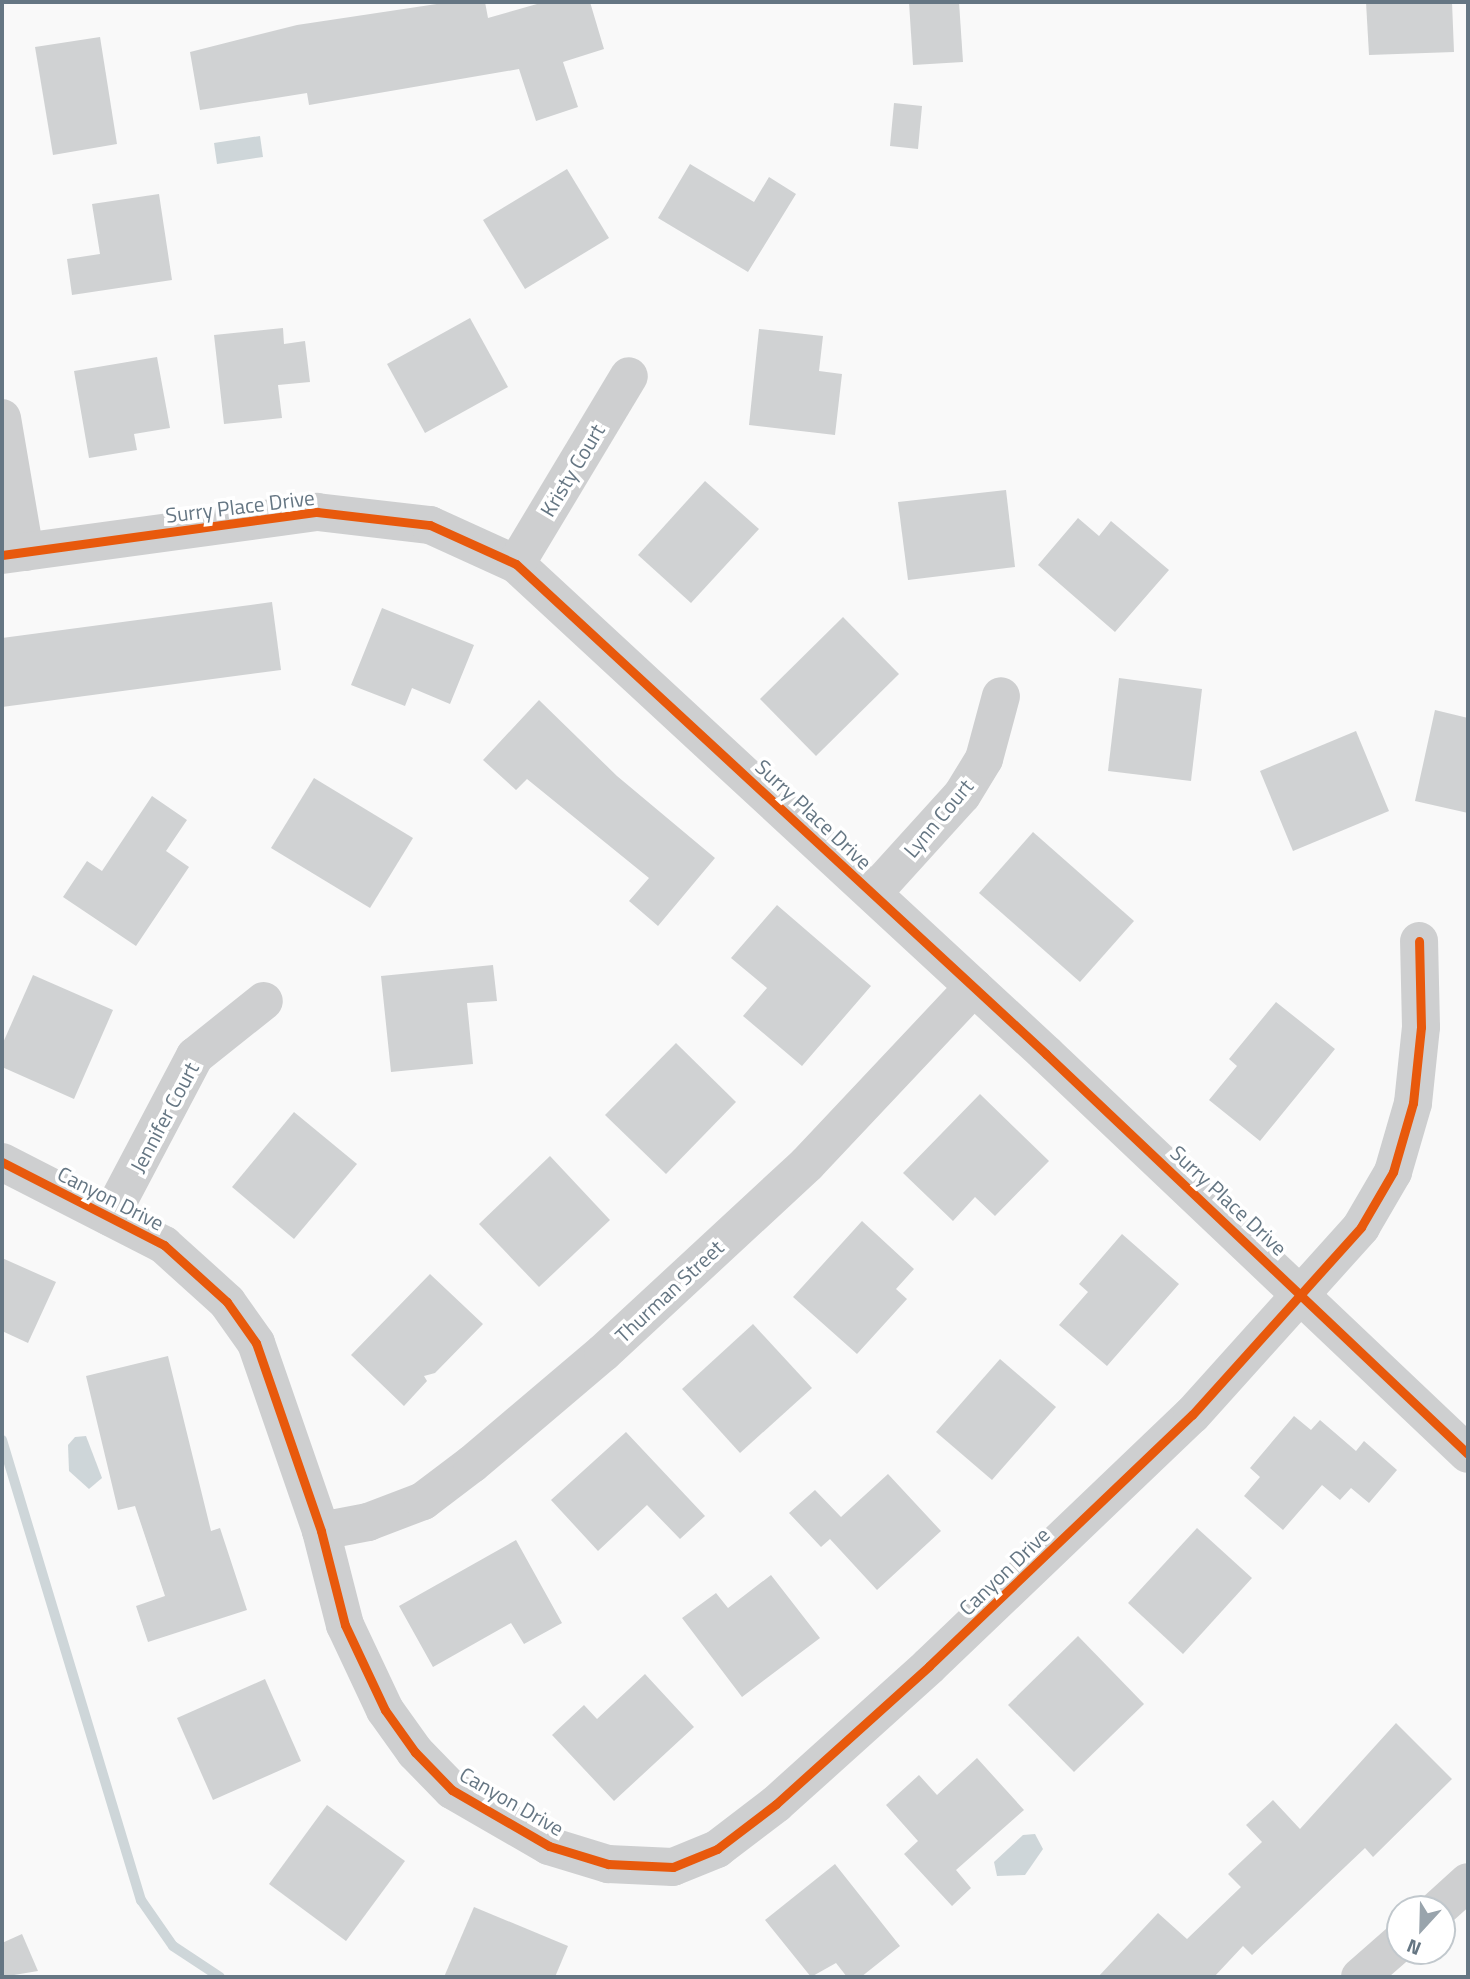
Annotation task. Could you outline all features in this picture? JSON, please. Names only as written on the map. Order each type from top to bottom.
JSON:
[{"type":"street","name":"Kristy Court","points":[[516,564],[629,376]]},
{"type":"street","points":[[2,418],[13,554]]},
{"type":"street","name":"Surry Place Drive","points":[[13,554],[317,512],[430,525],[516,564],[1303,1294],[1468,1454]]},
{"type":"street","name":"Lynn Court","points":[[873,893],[962,795],[984,759],[1001,696]]},
{"type":"street","name":"Canyon Drive","points":[[2,1162],[164,1245],[227,1303],[256,1343],[321,1531],[345,1625],[362,1665],[415,1752],[452,1790],[549,1846],[589,1861],[673,1867],[717,1849],[776,1804],[929,1666],[1192,1415],[1361,1227],[1393,1172],[1413,1103],[1422,1027],[1419,941]]},
{"type":"street","name":"Thurman Street","points":[[321,1531],[368,1522],[423,1501],[472,1464],[606,1350],[807,1164],[974,987]]},
{"type":"street","name":"Jennifer Court","points":[[110,1217],[195,1056],[264,1001]]},
{"type":"street","points":[[1360,1977],[1386,1954]]},
{"type":"shaded area","points":[[260,136],[263,157],[217,164],[214,143]]},
{"type":"shaded area","points":[[86,1436],[102,1478],[89,1489],[69,1471],[68,1445],[75,1437]]},
{"type":"shaded area","points":[[1035,1834],[1043,1849],[1025,1875],[997,1876],[994,1862],[1023,1835]]},
{"type":"building","points":[[450,2],[485,2],[488,18],[544,2],[590,2],[604,49],[563,62],[578,107],[536,121],[519,69],[309,105],[307,93],[200,110],[190,52],[297,25]]},
{"type":"building","points":[[909,2],[959,2],[963,62],[913,65]]},
{"type":"building","points":[[1366,2],[1452,2],[1454,52],[1369,55]]},
{"type":"building","points":[[100,37],[117,144],[53,155],[35,47]]},
{"type":"building","points":[[894,103],[922,106],[918,149],[890,146]]},
{"type":"building","points":[[690,164],[754,202],[769,177],[796,194],[748,272],[658,218]]},
{"type":"building","points":[[567,169],[609,238],[525,289],[483,220]]},
{"type":"building","points":[[159,194],[172,280],[72,295],[67,259],[100,254],[92,204]]},
{"type":"building","points":[[470,318],[508,387],[425,433],[387,364]]},
{"type":"building","points":[[283,328],[284,344],[305,341],[310,382],[278,385],[282,418],[224,424],[214,335]]},
{"type":"building","points":[[759,329],[823,336],[819,371],[842,374],[835,435],[749,425]]},
{"type":"building","points":[[157,357],[170,428],[134,434],[137,450],[89,458],[74,371]]},
{"type":"building","points":[[705,481],[759,529],[691,603],[638,555]]},
{"type":"building","points":[[1006,490],[1015,567],[908,580],[898,502]]},
{"type":"building","points":[[1078,518],[1099,536],[1111,521],[1169,570],[1115,632],[1038,565]]},
{"type":"building","points":[[272,602],[281,670],[2,707],[2,638]]},
{"type":"building","points":[[382,608],[474,645],[450,704],[412,688],[405,706],[351,685]]},
{"type":"building","points":[[843,617],[899,674],[816,756],[760,699]]},
{"type":"building","points":[[1119,678],[1202,689],[1191,781],[1108,771]]},
{"type":"building","points":[[539,700],[617,776],[715,858],[658,926],[629,901],[649,878],[527,779],[516,790],[483,760]]},
{"type":"building","points":[[1435,710],[1468,718],[1468,813],[1415,801]]},
{"type":"building","points":[[1356,731],[1389,811],[1293,851],[1260,771]]},
{"type":"building","points":[[314,778],[413,838],[370,908],[271,848]]},
{"type":"building","points":[[152,796],[187,820],[166,851],[189,867],[136,946],[63,897],[87,861],[102,871]]},
{"type":"building","points":[[1033,832],[1134,921],[1080,982],[979,893]]},
{"type":"building","points":[[777,905],[871,986],[802,1066],[743,1016],[767,988],[731,958]]},
{"type":"building","points":[[493,965],[497,1001],[467,1003],[473,1064],[391,1072],[381,976]]},
{"type":"building","points":[[33,975],[113,1010],[74,1099],[2,1067],[2,1045]]},
{"type":"building","points":[[1276,1002],[1335,1049],[1260,1141],[1209,1100],[1237,1066],[1229,1059]]},
{"type":"building","points":[[676,1043],[736,1102],[666,1174],[605,1115]]},
{"type":"building","points":[[980,1094],[1049,1161],[995,1216],[975,1197],[953,1221],[903,1173]]},
{"type":"building","points":[[294,1112],[357,1164],[294,1239],[232,1187]]},
{"type":"building","points":[[550,1156],[610,1220],[539,1287],[479,1224]]},
{"type":"building","points":[[862,1221],[914,1269],[896,1289],[907,1299],[857,1354],[793,1297]]},
{"type":"building","points":[[1122,1234],[1179,1284],[1107,1366],[1059,1325],[1088,1292],[1079,1284]]},
{"type":"building","points":[[2,1258],[56,1282],[28,1343],[2,1331]]},
{"type":"building","points":[[430,1274],[483,1324],[435,1373],[424,1376],[427,1381],[404,1406],[351,1355]]},
{"type":"building","points":[[753,1324],[812,1388],[740,1453],[682,1389]]},
{"type":"building","points":[[168,1356],[211,1531],[220,1528],[247,1610],[148,1642],[136,1606],[165,1596],[135,1506],[118,1510],[86,1376]]},
{"type":"building","points":[[1000,1359],[1056,1407],[992,1480],[936,1432]]},
{"type":"building","points":[[1294,1416],[1311,1430],[1320,1420],[1356,1451],[1364,1441],[1397,1470],[1369,1503],[1351,1488],[1340,1500],[1322,1485],[1283,1530],[1244,1496],[1260,1477],[1250,1468]]},
{"type":"building","points":[[626,1432],[705,1516],[680,1539],[647,1505],[598,1551],[551,1500]]},
{"type":"building","points":[[888,1474],[941,1531],[877,1590],[830,1539],[821,1547],[789,1513],[815,1490],[841,1517]]},
{"type":"building","points":[[1197,1528],[1252,1578],[1183,1654],[1128,1603]]},
{"type":"building","points":[[516,1540],[562,1623],[524,1644],[511,1623],[433,1667],[399,1606]]},
{"type":"building","points":[[771,1575],[820,1638],[742,1697],[682,1618],[716,1593],[728,1608]]},
{"type":"building","points":[[1078,1636],[1144,1704],[1074,1772],[1008,1705]]},
{"type":"building","points":[[645,1674],[694,1727],[614,1801],[552,1735],[584,1705],[597,1719]]},
{"type":"building","points":[[265,1679],[301,1761],[213,1800],[177,1718]]},
{"type":"building","points":[[1396,1723],[1452,1779],[1373,1857],[1365,1848],[1252,1955],[1243,1946],[1214,1977],[1098,1977],[1158,1913],[1187,1939],[1241,1887],[1228,1874],[1262,1842],[1246,1825],[1273,1800],[1300,1829]]},
{"type":"building","points":[[977,1758],[1024,1810],[956,1870],[971,1888],[952,1906],[904,1854],[918,1841],[886,1805],[919,1775],[937,1795]]},
{"type":"building","points":[[327,1805],[405,1861],[346,1941],[269,1884]]},
{"type":"building","points":[[835,1864],[900,1946],[861,1977],[847,1977],[836,1963],[811,1977],[765,1920]]},
{"type":"building","points":[[474,1907],[568,1946],[555,1977],[444,1977]]},
{"type":"building","points":[[22,1934],[38,1971],[2,1977],[2,1943]]},
{"type":"waterway","points":[[2,1440],[141,1900],[173,1946],[220,1977]]},
{"type":"cycle path","points":[[2,555],[317,512],[430,525],[516,564],[1046,1054],[1468,1454]]},
{"type":"cycle path","points":[[2,1162],[164,1245],[227,1302],[256,1343],[321,1531],[345,1625],[385,1710],[415,1752],[452,1790],[549,1846],[608,1864],[673,1867],[717,1849],[776,1804],[929,1666],[1192,1415],[1361,1227],[1393,1172],[1413,1103],[1421,1027],[1419,941]]}]
